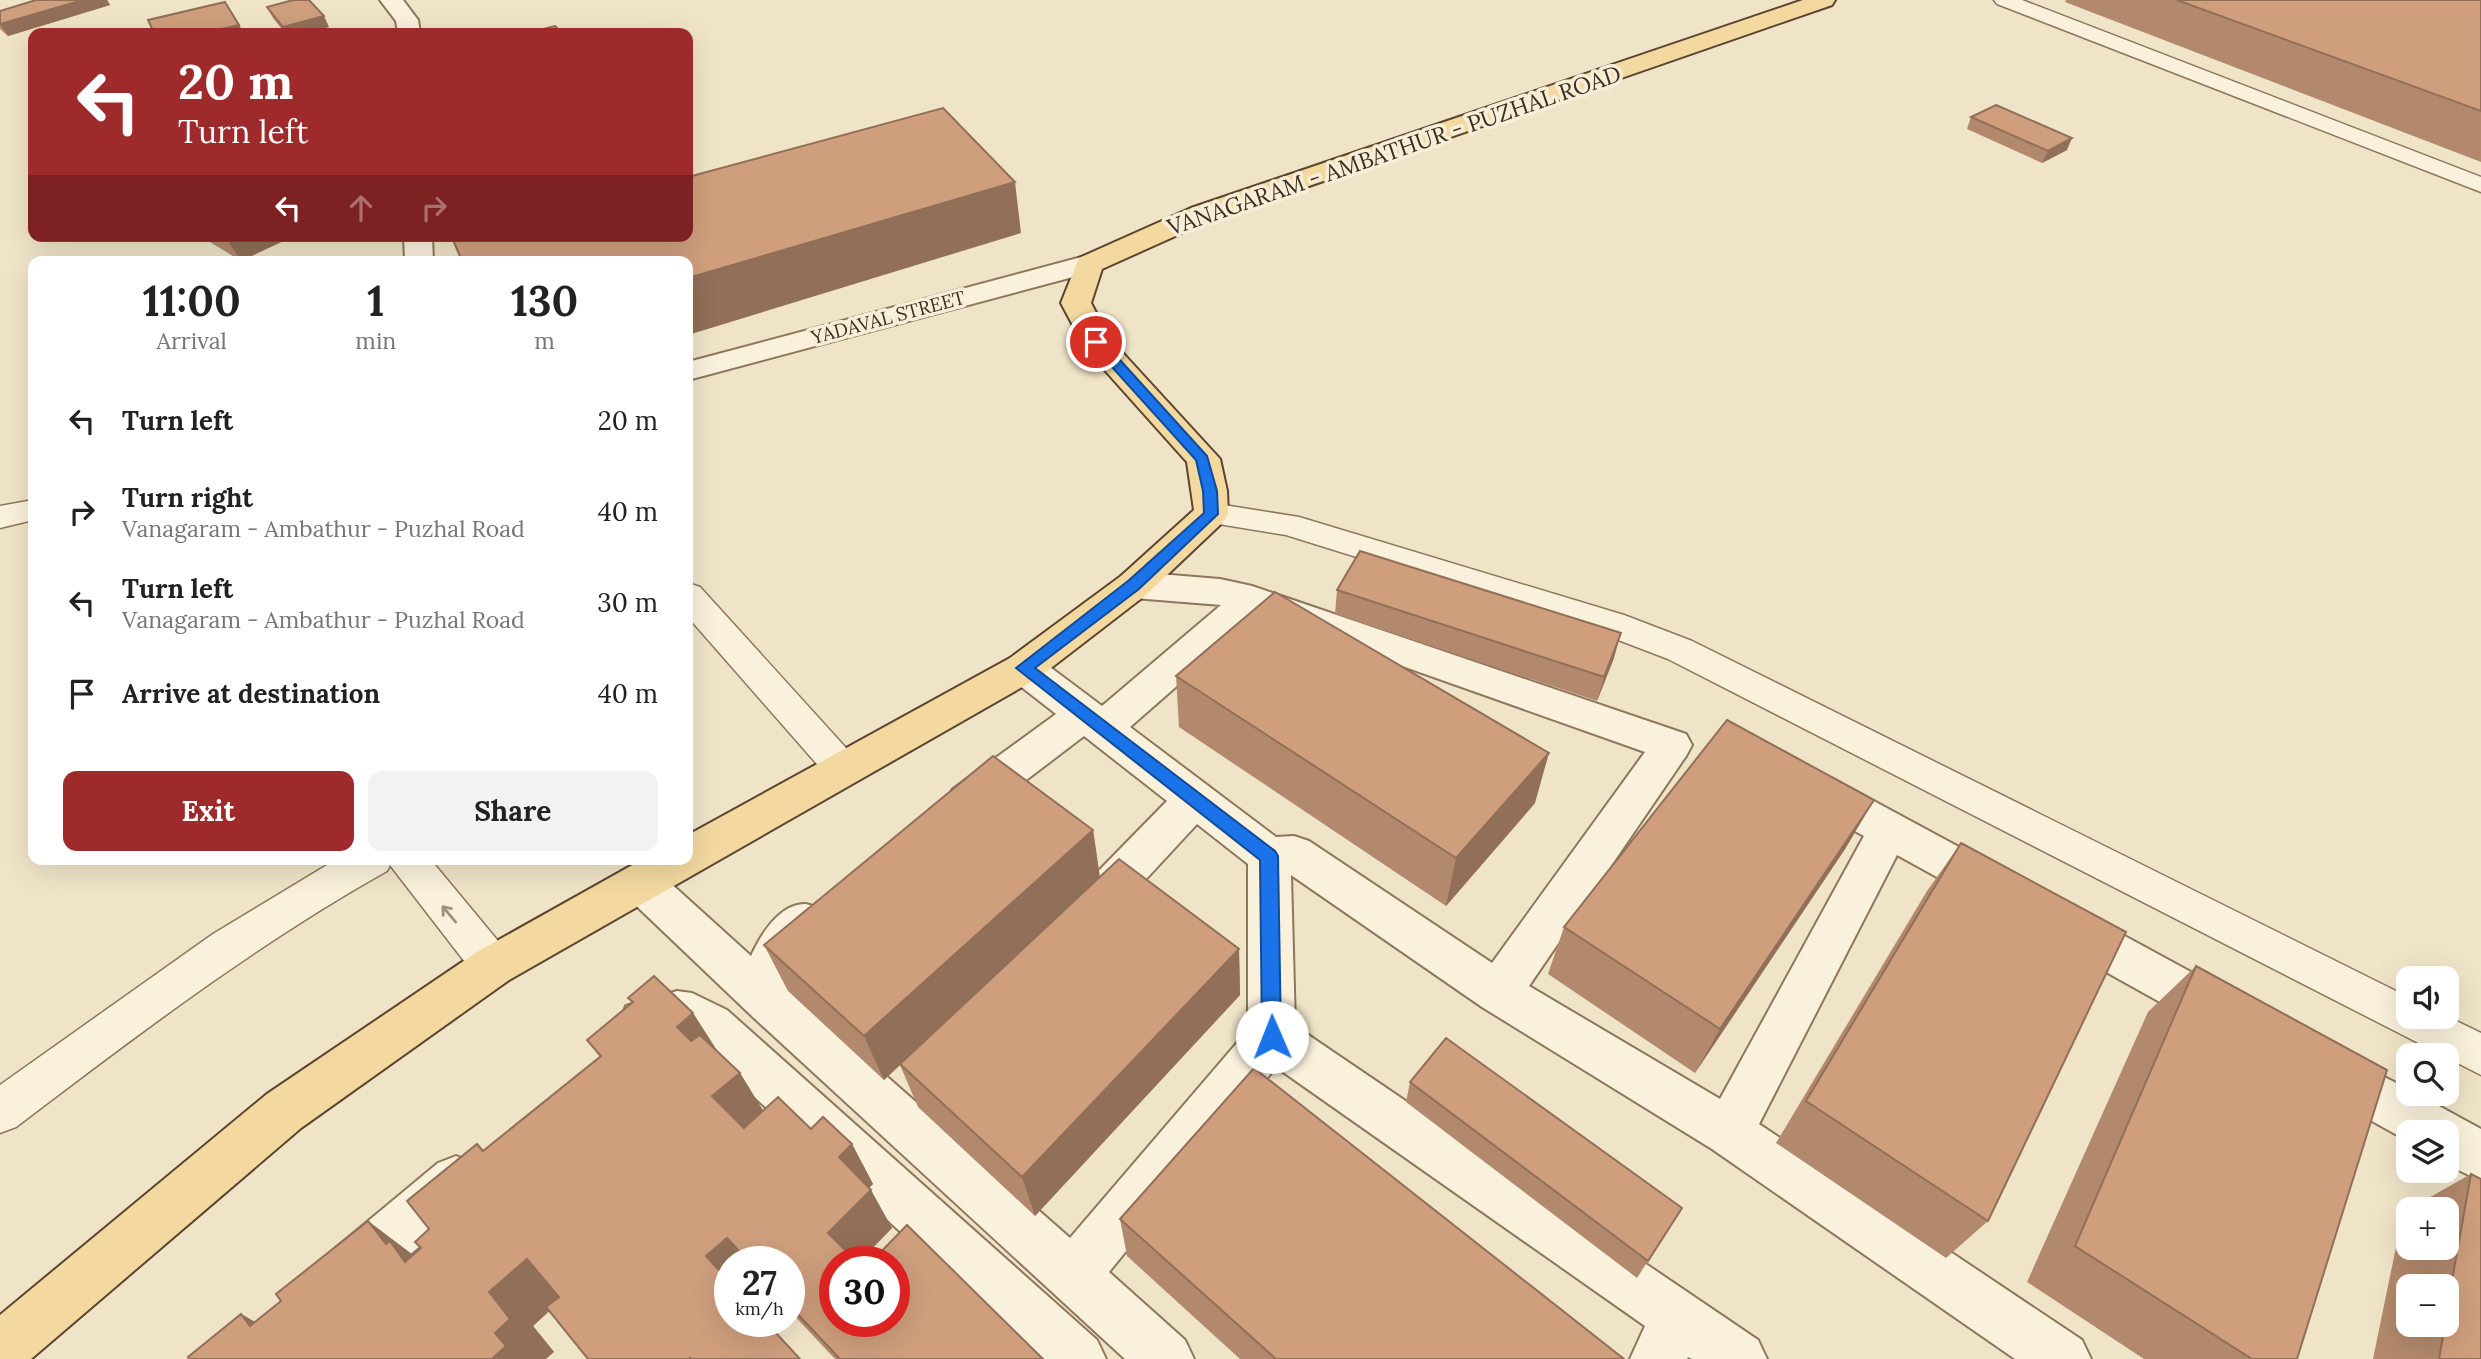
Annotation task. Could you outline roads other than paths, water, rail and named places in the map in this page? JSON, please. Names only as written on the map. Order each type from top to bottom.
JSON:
[{"type":"main road","name":"VANAGARAM - AMBATHUR - PUZHAL ROAD","points":[[1089,264],[1201,214],[1824,0]]},
{"type":"main road","points":[[693,853],[1024,668],[1134,585],[1211,514],[1210,491],[1203,459],[1096,342],[1076,303],[1089,264]]},
{"type":"main road","points":[[0,1350],[284,1111],[493,966],[672,865]]},
{"type":"street","points":[[391,0],[407,20],[408,28]]},
{"type":"street","name":"YADAVAL STREET","points":[[693,370],[1089,264]]},
{"type":"street","points":[[1134,585],[1220,592],[1252,599],[1692,751],[1498,992]]},
{"type":"street","points":[[933,828],[1094,721],[1252,599]]},
{"type":"street","points":[[1024,668],[1269,856],[1294,854],[1498,992],[1729,1132],[2063,1359]]},
{"type":"street","points":[[1778,778],[1818,790],[2250,1028]]},
{"type":"street","points":[[1063,938],[1194,800]]},
{"type":"street","points":[[1729,1132],[1889,830]]},
{"type":"street","points":[[1073,1275],[1272,1037],[1269,856]]},
{"type":"street","points":[[640,883],[771,1003],[909,1100],[1073,1275],[1166,1359]]},
{"type":"street","points":[[771,1003],[764,976],[781,941],[835,900]]},
{"type":"street","points":[[611,1048],[643,1021],[675,1012],[695,1014],[1078,1359]]},
{"type":"street","points":[[1272,1037],[1669,1338],[1739,1359]]},
{"type":"street","points":[[2298,1055],[2353,1108],[2396,1120]]},
{"type":"street","points":[[2459,1143],[2481,1156]]},
{"type":"street","points":[[316,1300],[487,1155]]},
{"type":"lane","points":[[2019,2],[2481,185]]},
{"type":"lane","points":[[0,517],[28,511]]},
{"type":"lane","points":[[1211,514],[1288,525],[1612,624],[1680,650],[2481,1055]]},
{"type":"lane","points":[[693,602],[843,769]]},
{"type":"lane","points":[[0,1112],[177,980],[329,882],[362,865]]},
{"type":"lane","points":[[411,865],[493,966]]}]
